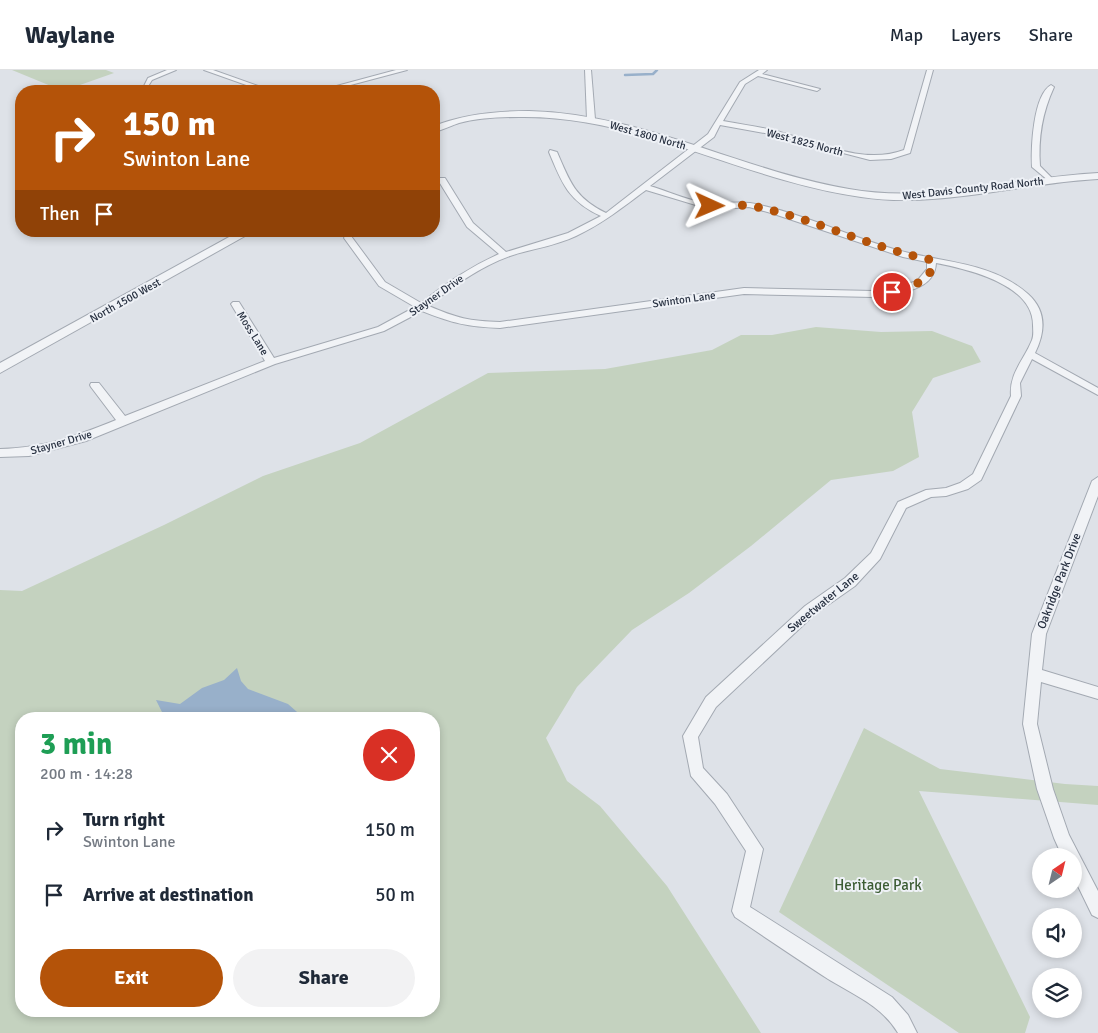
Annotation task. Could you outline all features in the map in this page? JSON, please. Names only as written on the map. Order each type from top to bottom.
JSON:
[{"type":"street","points":[[147,85],[150,79],[173,70]]},
{"type":"street","points":[[207,70],[251,85]]},
{"type":"street","points":[[371,70],[382,76]]},
{"type":"street","points":[[346,85],[404,70]]},
{"type":"street","points":[[588,70],[591,119]]},
{"type":"street","name":"Stayner Drive","points":[[0,453],[29,452],[82,438],[271,362],[381,329],[422,307],[463,276],[505,255],[571,235],[607,216],[712,135],[742,83],[764,70]]},
{"type":"street","name":"West 1825 North","points":[[719,123],[771,132],[854,155],[870,158],[891,157],[907,150],[930,70]]},
{"type":"street","points":[[756,74],[817,89]]},
{"type":"street","points":[[1049,179],[1036,168],[1035,148],[1037,118],[1051,88]]},
{"type":"street","name":"West 1800 North","points":[[440,127],[473,117],[534,114],[591,119],[819,186]]},
{"type":"street","points":[[553,152],[572,195],[587,207],[607,216]]},
{"type":"street","name":"West Davis County Road North","points":[[819,186],[874,196],[901,197],[1049,179],[1098,176]]},
{"type":"street","points":[[442,180],[470,225],[505,255]]},
{"type":"street","name":"Sweetwater Lane","points":[[645,187],[699,204],[723,207],[749,206],[774,211],[906,255],[960,265],[998,277],[1026,297],[1033,306],[1038,320],[1038,338],[1015,383],[1016,396],[977,476],[964,486],[946,492],[930,493],[902,505],[876,556],[850,582],[810,610],[711,702],[690,736],[696,771],[721,799],[755,848],[740,911],[853,984],[876,995],[899,1016],[908,1033]]},
{"type":"street","name":"North 1500 West","points":[[0,369],[238,237]]},
{"type":"street","points":[[348,238],[382,284],[422,307]]},
{"type":"street","name":"Swinton Lane","points":[[422,307],[452,320],[472,324],[500,325],[744,291],[873,294],[899,290],[922,281],[931,274],[934,268],[932,260]]},
{"type":"street","name":"Moss Lane","points":[[236,304],[271,362]]},
{"type":"street","points":[[1030,354],[1098,392]]},
{"type":"street","points":[[95,385],[123,421]]},
{"type":"street","name":"Oakridge Park Drive","points":[[1067,848],[1036,759],[1030,724],[1034,674],[1039,634],[1098,481]]},
{"type":"street","points":[[1034,674],[1098,693]]},
{"type":"street","points":[[1082,877],[1098,909]]},
{"type":"green space","points":[[12,70],[106,70],[114,73],[80,85],[48,85]]},
{"type":"green space","points":[[816,327],[881,332],[932,331],[972,346],[981,362],[933,378],[912,412],[919,457],[893,471],[831,480],[751,546],[689,593],[632,630],[577,687],[546,738],[567,781],[600,806],[667,886],[761,1033],[0,1033],[0,590],[22,591],[164,525],[263,476],[360,443],[488,373],[605,369],[712,350],[741,335],[772,335]]},
{"type":"green space","name":"Heritage Park","points":[[864,728],[940,769],[1065,784],[1098,786],[1098,805],[919,791],[1030,1017],[1025,1033],[959,1033],[779,912]]},
{"type":"water","points":[[237,668],[241,681],[248,689],[288,704],[297,712],[162,712],[156,700],[180,704],[202,688],[224,680]]},
{"type":"waterway","points":[[625,75],[653,74],[657,70]]},
{"type":"route","points":[[710,206],[749,206],[774,211],[906,255],[932,260],[934,268],[931,274],[922,281],[892,292]]}]
